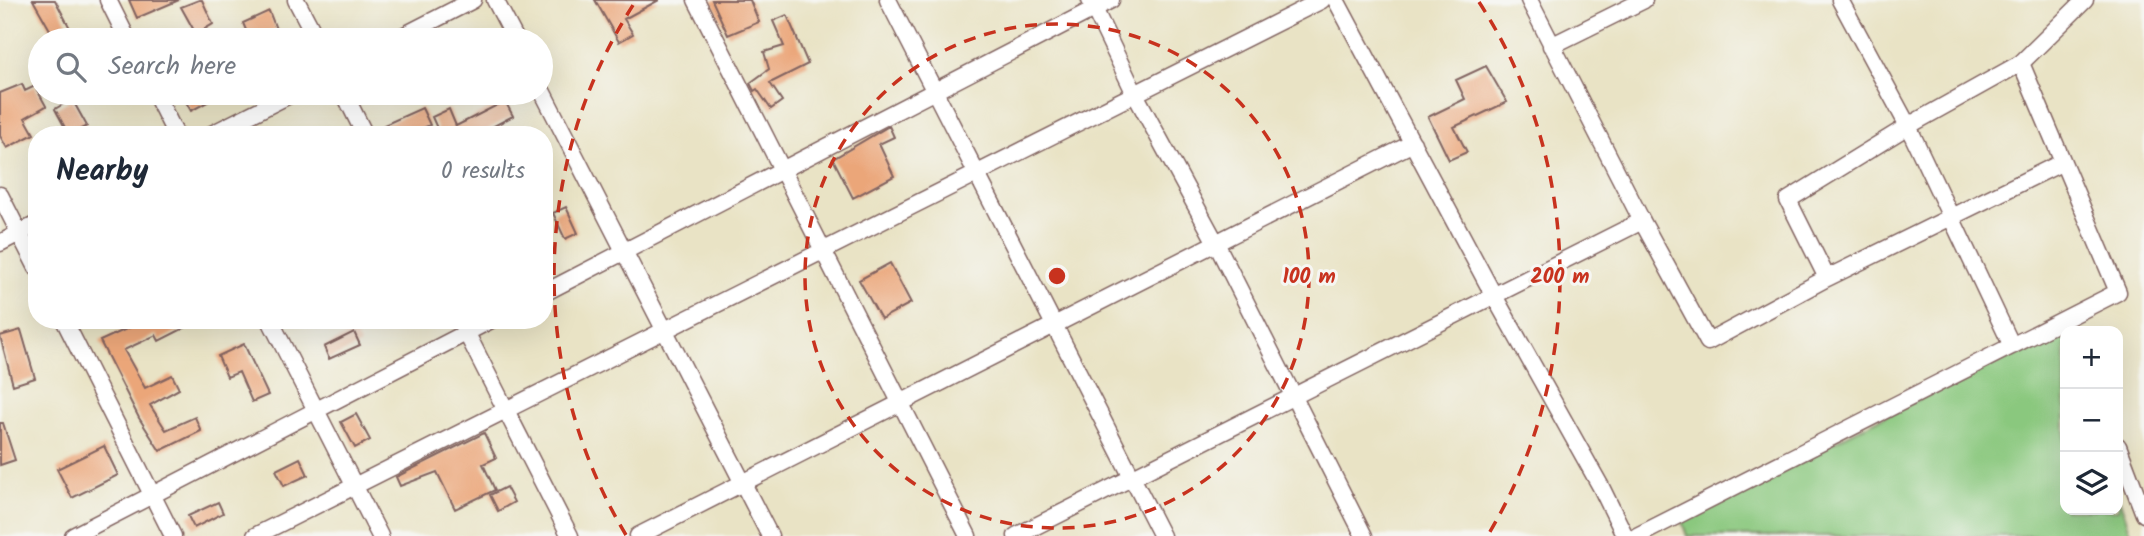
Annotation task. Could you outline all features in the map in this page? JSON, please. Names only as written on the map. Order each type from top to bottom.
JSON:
[{"type":"street","points":[[108,0],[122,28]]},
{"type":"street","points":[[296,0],[311,28]]},
{"type":"street","points":[[418,28],[473,0]]},
{"type":"street","points":[[495,0],[510,28]]},
{"type":"street","points":[[696,0],[968,536]]},
{"type":"street","points":[[888,0],[1162,536]]},
{"type":"street","points":[[553,288],[935,91],[1093,4],[1111,0]]},
{"type":"street","points":[[255,536],[1322,0]]},
{"type":"street","points":[[1336,0],[1493,294],[1601,487],[1625,536]]},
{"type":"street","points":[[1529,0],[1642,221],[1708,342],[1827,278],[2063,162]]},
{"type":"street","points":[[1551,46],[1644,0]]},
{"type":"street","points":[[1840,0],[1908,126],[2012,346]]},
{"type":"street","points":[[1827,278],[1788,200],[1908,126],[2021,63],[2085,0]]},
{"type":"street","points":[[1093,4],[1135,94],[1216,243],[1364,536]]},
{"type":"street","points":[[1637,536],[2012,346],[2071,324],[2118,292],[2021,63]]},
{"type":"street","points":[[161,105],[172,126]]},
{"type":"street","points":[[229,126],[270,105]]},
{"type":"street","points":[[350,105],[360,126]]},
{"type":"street","points":[[549,105],[770,536]]},
{"type":"street","points":[[638,536],[1413,143]]},
{"type":"street","points":[[0,195],[28,250]]},
{"type":"street","points":[[1016,536],[1642,221]]},
{"type":"street","points":[[0,243],[28,228]]},
{"type":"street","points":[[69,329],[173,536]]},
{"type":"street","points":[[275,329],[380,536]]},
{"type":"street","points":[[73,536],[316,410],[458,329]]},
{"type":"street","points":[[465,329],[570,536]]},
{"type":"street","points":[[2120,452],[2144,514]]},
{"type":"green space","points":[[2060,328],[2060,515],[2123,515],[2123,510],[2132,536],[1687,536],[1681,519]]},
{"type":"building","points":[[33,0],[55,0],[70,28],[49,28]]},
{"type":"building","points":[[129,0],[179,0],[137,18]]},
{"type":"building","points":[[202,0],[213,24],[206,28],[193,28],[181,7]]},
{"type":"building","points":[[595,0],[659,0],[624,19],[633,34],[619,42]]},
{"type":"building","points":[[712,0],[750,0],[759,22],[728,35]]},
{"type":"building","points":[[269,11],[276,28],[245,28],[243,23]]},
{"type":"building","points":[[787,15],[808,64],[770,83],[782,101],[771,109],[750,83],[769,69],[764,52],[784,46],[773,21]]},
{"type":"building","points":[[1486,66],[1507,102],[1454,127],[1467,152],[1449,160],[1428,117],[1465,99],[1456,80]]},
{"type":"building","points":[[22,84],[25,91],[28,90],[28,105],[46,106],[25,118],[30,126],[28,137],[7,148],[0,136],[0,93]]},
{"type":"building","points":[[62,105],[75,105],[87,126],[64,126],[55,109]]},
{"type":"building","points":[[188,105],[202,105],[191,111]]},
{"type":"building","points":[[497,105],[507,105],[513,116],[494,126],[456,126]]},
{"type":"building","points":[[422,108],[430,125],[384,126]]},
{"type":"building","points":[[449,109],[456,126],[436,126],[432,117]]},
{"type":"building","points":[[889,126],[894,137],[879,144],[894,176],[853,198],[833,159]]},
{"type":"building","points":[[566,207],[578,233],[565,239],[553,213]]},
{"type":"building","points":[[890,263],[911,303],[881,319],[859,280]]},
{"type":"building","points":[[126,329],[182,329],[159,341],[156,335],[124,350],[145,388],[172,375],[179,389],[150,405],[166,430],[195,417],[201,431],[160,451],[139,418],[100,341]]},
{"type":"building","points":[[21,330],[35,378],[13,385],[0,336]]},
{"type":"building","points":[[354,332],[360,345],[329,359],[324,347]]},
{"type":"building","points":[[244,344],[268,395],[252,402],[239,372],[227,377],[218,356]]},
{"type":"building","points":[[356,414],[370,440],[355,448],[341,422]]},
{"type":"building","points":[[0,423],[3,423],[15,460],[0,465]]},
{"type":"building","points":[[484,433],[496,458],[483,464],[495,490],[455,509],[437,472],[400,486],[396,477]]},
{"type":"building","points":[[104,446],[118,475],[72,498],[57,469]]},
{"type":"building","points":[[300,458],[308,475],[284,486],[276,470]]},
{"type":"building","points":[[506,487],[514,502],[498,511],[490,495]]},
{"type":"building","points":[[218,502],[223,513],[194,528],[188,516]]}]
